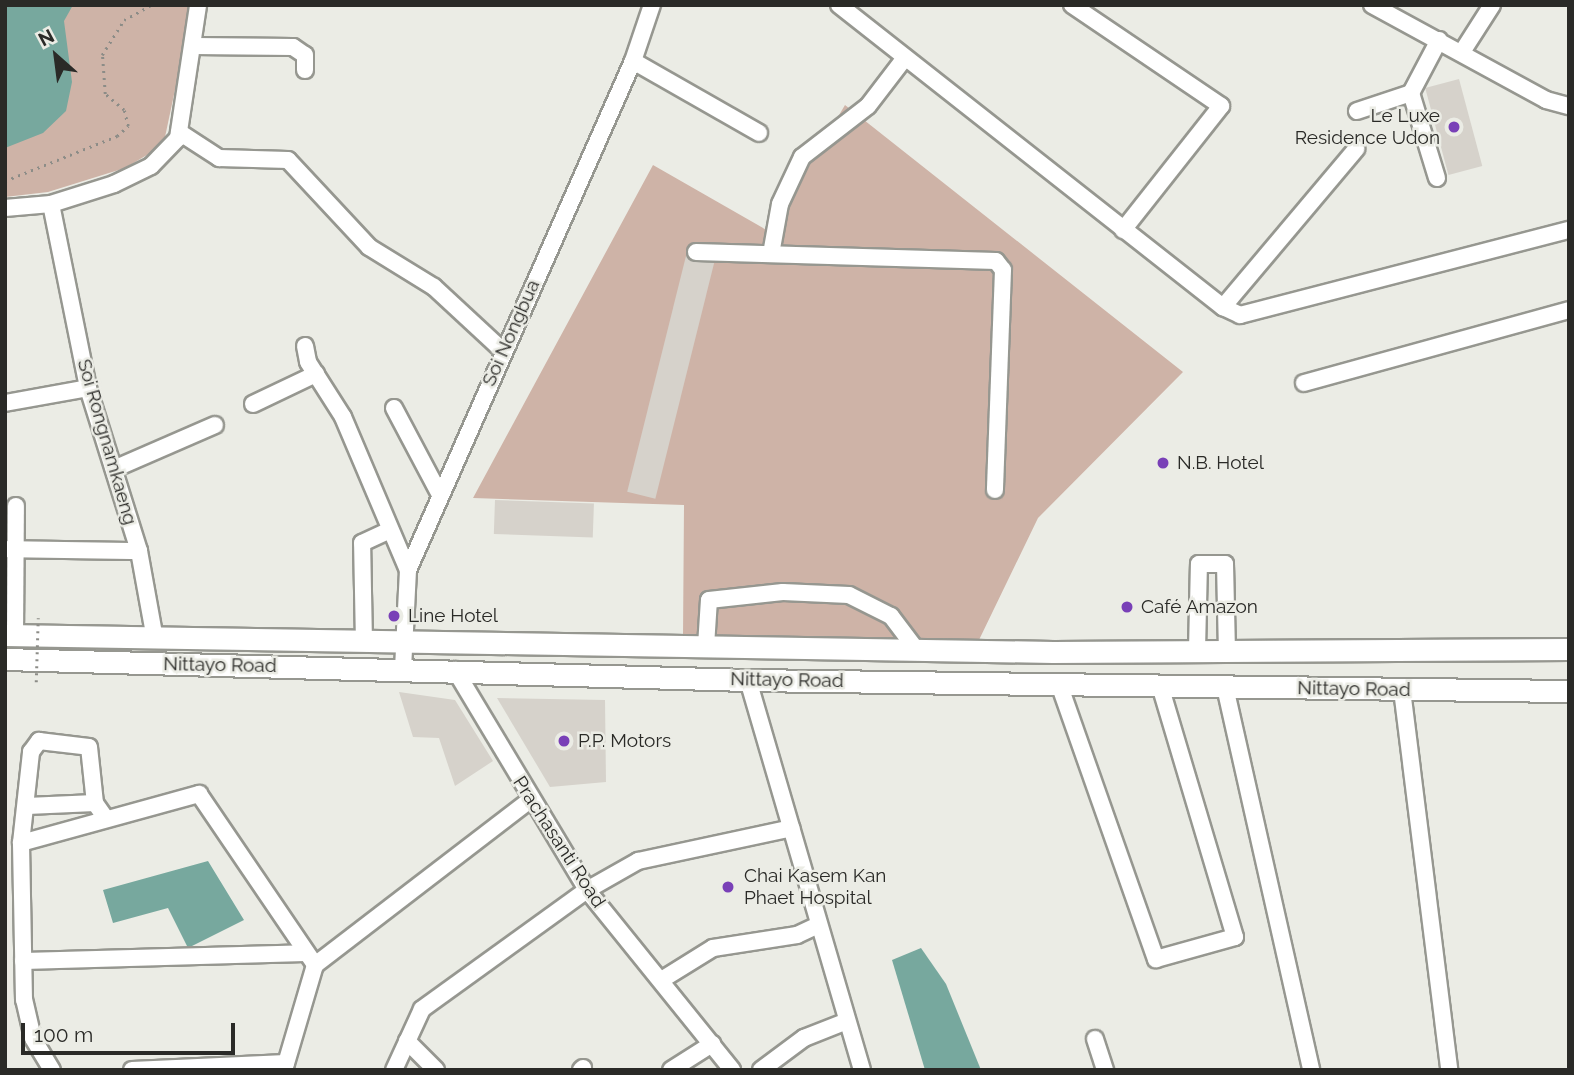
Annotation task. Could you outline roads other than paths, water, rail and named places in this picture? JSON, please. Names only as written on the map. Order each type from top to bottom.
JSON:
[{"type":"main road","name":"Nittayo Road","points":[[10,636],[454,646],[1569,649]]},
{"type":"main road","points":[[454,646],[455,670]]},
{"type":"main road","points":[[845,649],[845,681]]},
{"type":"main road","name":"Nittayo Road","points":[[5,659],[748,680],[1569,691]]},
{"type":"street","points":[[5,208],[51,204],[151,166],[179,132],[194,46],[198,5]]},
{"type":"street","name":"Soi Nongbua","points":[[403,669],[408,570],[633,61],[652,5]]},
{"type":"street","points":[[839,5],[1123,230],[1223,307],[1240,315],[1264,312],[1569,230]]},
{"type":"street","points":[[1072,5],[1220,106],[1123,230]]},
{"type":"street","points":[[1372,5],[1546,100],[1569,106]]},
{"type":"street","points":[[1462,52],[1492,5]]},
{"type":"street","points":[[1437,178],[1412,93],[1439,40]]},
{"type":"street","points":[[194,46],[293,47],[305,55],[305,70]]},
{"type":"street","points":[[771,254],[780,204],[802,157],[868,106],[904,59]]},
{"type":"street","points":[[633,61],[759,133]]},
{"type":"street","points":[[1357,111],[1412,93]]},
{"type":"street","points":[[179,132],[219,158],[288,160],[369,247],[434,287],[503,351]]},
{"type":"street","points":[[1223,307],[1356,149]]},
{"type":"street","name":"Soi Rongnamkaeng","points":[[51,204],[88,388],[139,551],[155,639]]},
{"type":"street","points":[[696,252],[978,259],[1000,266],[995,490]]},
{"type":"street","points":[[1304,383],[1569,310]]},
{"type":"street","points":[[304,346],[316,374],[343,417],[408,570]]},
{"type":"street","points":[[253,404],[316,374]]},
{"type":"street","points":[[5,403],[88,388]]},
{"type":"street","points":[[394,408],[440,495]]},
{"type":"street","points":[[114,469],[215,425]]},
{"type":"street","points":[[10,636],[10,549],[16,506]]},
{"type":"street","points":[[364,643],[362,542],[390,530]]},
{"type":"street","points":[[10,549],[139,551]]},
{"type":"street","points":[[1197,650],[1199,564],[1224,564],[1227,650]]},
{"type":"street","points":[[706,646],[709,600],[783,592],[849,595],[891,616],[916,649]]},
{"type":"street","name":"Prachasanti Road","points":[[455,670],[529,801],[587,890],[663,979],[732,1070]]},
{"type":"street","points":[[748,680],[862,1070]]},
{"type":"street","points":[[1059,684],[1156,959],[1235,937],[1160,686]]},
{"type":"street","points":[[1225,687],[1311,1070]]},
{"type":"street","points":[[1402,690],[1448,1070]]},
{"type":"street","points":[[52,1070],[33,1038],[24,1000],[22,843],[34,744],[49,740],[89,747],[95,803],[106,820]]},
{"type":"street","points":[[22,843],[199,794],[310,959],[285,1066],[132,1070]]},
{"type":"street","points":[[23,961],[310,959],[529,801]]},
{"type":"street","points":[[27,806],[95,803]]},
{"type":"street","points":[[394,1070],[422,1009],[587,890],[638,861],[792,828]]},
{"type":"street","points":[[663,979],[713,948],[797,935],[818,925]]},
{"type":"street","points":[[761,1070],[804,1038],[847,1021]]},
{"type":"street","points":[[1095,1039],[1105,1070]]},
{"type":"street","points":[[407,1041],[436,1070]]},
{"type":"street","points":[[671,1070],[712,1044]]},
{"type":"water","points":[[5,5],[73,5],[64,21],[72,82],[66,111],[43,133],[5,148]]},
{"type":"water","points":[[208,861],[244,920],[188,948],[168,908],[113,923],[103,890]]},
{"type":"water","points":[[921,948],[946,984],[981,1070],[925,1070],[892,960]]},
{"type":"place","name":"Le Luxe Residence Udon","points":[[1454,127]]},
{"type":"place","name":"N.B. Hotel","points":[[1163,463]]},
{"type":"place","name":"Café Amazon","points":[[1127,607]]},
{"type":"place","name":"Line Hotel","points":[[394,616]]},
{"type":"place","name":"P.P. Motors","points":[[564,741]]},
{"type":"place","name":"Chai Kasem Kan Phaet Hospital","points":[[728,887]]}]
